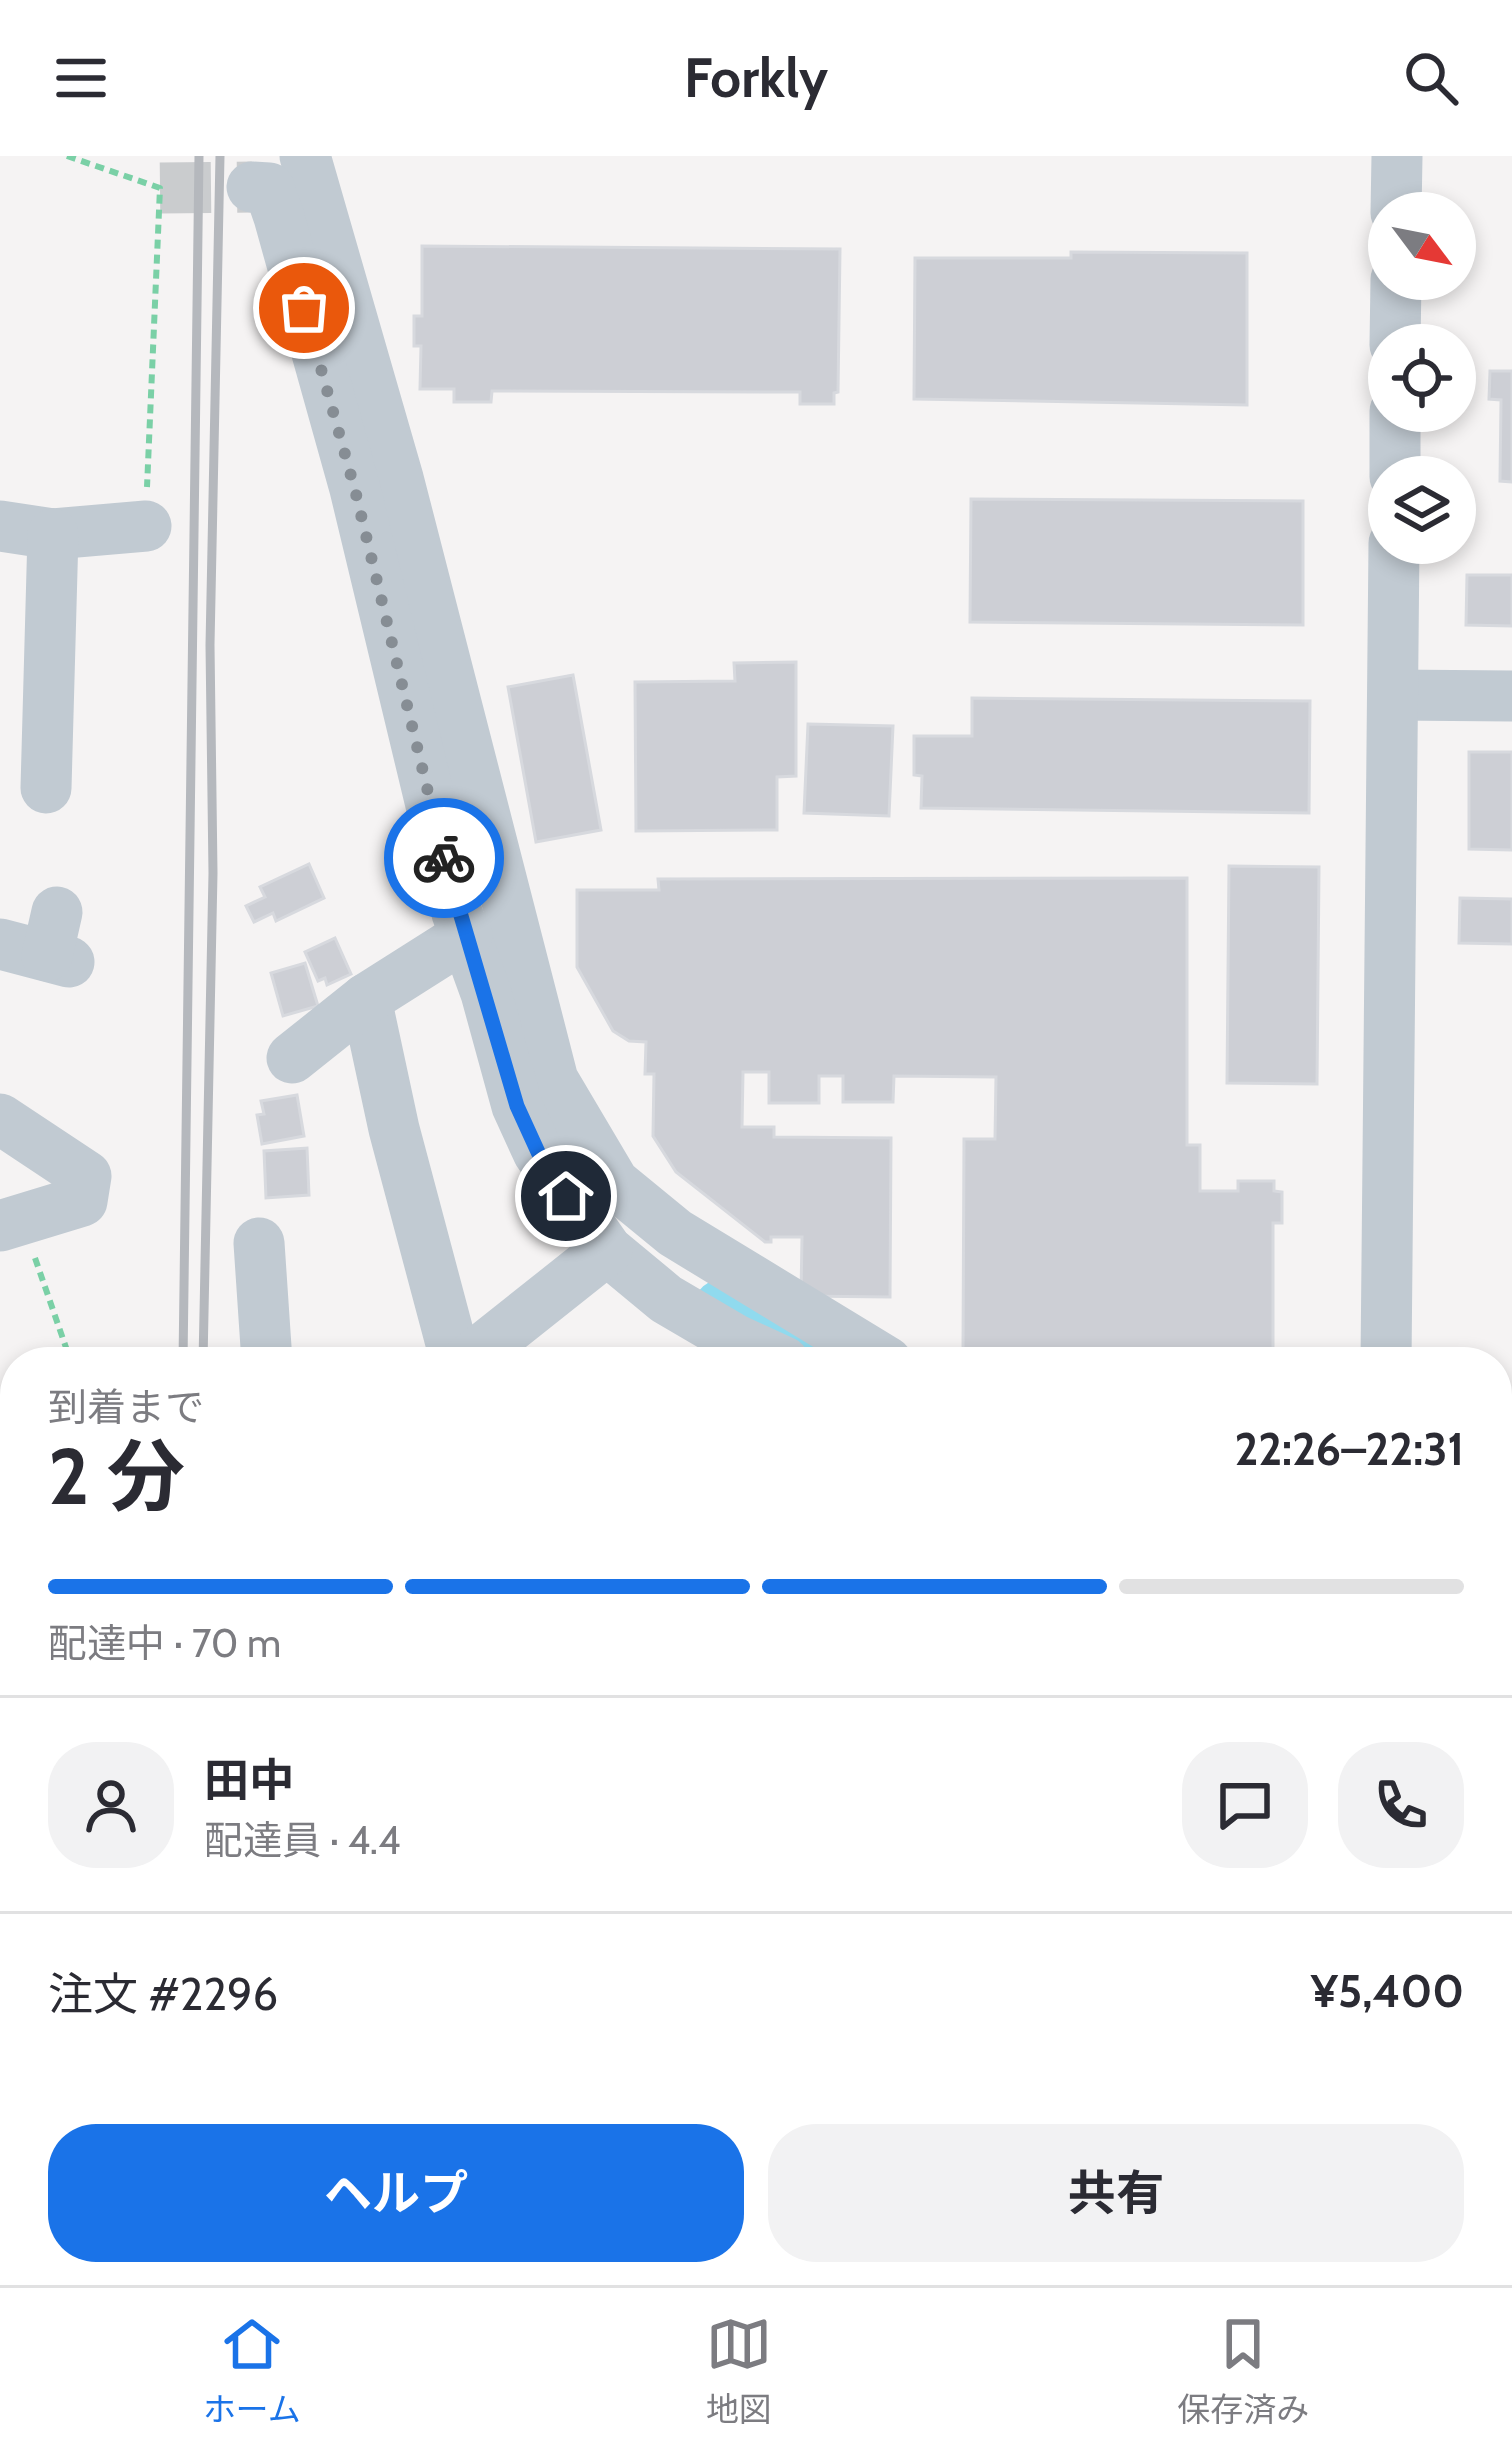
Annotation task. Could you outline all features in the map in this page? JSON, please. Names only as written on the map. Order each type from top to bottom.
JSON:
[{"type":"street","points":[[305,156],[377,484],[457,913],[517,1106],[538,1152],[607,1250],[667,1299],[751,1347]]},
{"type":"street","points":[[1396,192],[1397,156]]},
{"type":"street","points":[[252,187],[269,188],[377,484],[553,1080],[614,1183],[675,1233],[862,1347]]},
{"type":"street","points":[[0,526],[53,534],[146,526]]},
{"type":"street","points":[[46,788],[53,534]]},
{"type":"street","points":[[1386,1347],[1394,564]]},
{"type":"street","points":[[1393,695],[1512,696]]},
{"type":"street","points":[[292,1058],[366,999],[467,935]]},
{"type":"street","points":[[366,999],[394,1129],[452,1347]]},
{"type":"street","points":[[0,1119],[86,1176],[82,1201],[11,1223]]},
{"type":"street","points":[[260,1243],[266,1347]]},
{"type":"street","points":[[485,1347],[607,1250]]},
{"type":"path","points":[[67,156],[160,188],[146,526]]},
{"type":"path","points":[[11,1223],[65,1347]]},
{"type":"building","points":[[422,246],[840,249],[834,404],[800,404],[800,392],[492,391],[491,402],[454,402],[454,389],[420,389],[421,346],[414,346],[414,316],[422,316]]},
{"type":"building","points":[[1071,252],[1247,253],[1247,405],[914,399],[915,258],[1071,258]]},
{"type":"building","points":[[1490,371],[1512,371],[1512,482],[1500,481],[1501,400],[1489,399]]},
{"type":"building","points":[[971,499],[1303,501],[1303,625],[970,622]]},
{"type":"building","points":[[1467,575],[1512,575],[1512,626],[1466,625]]},
{"type":"building","points":[[796,662],[796,776],[777,777],[777,830],[636,831],[635,682],[735,681],[734,663]]},
{"type":"building","points":[[573,675],[601,830],[536,842],[508,687]]},
{"type":"building","points":[[972,698],[1310,701],[1309,813],[921,808],[922,776],[914,775],[914,736],[972,736]]},
{"type":"building","points":[[808,724],[893,726],[889,816],[804,813]]},
{"type":"building","points":[[1469,752],[1512,752],[1512,850],[1469,849]]},
{"type":"building","points":[[309,864],[324,898],[276,921],[273,913],[254,922],[246,906],[265,897],[260,887]]},
{"type":"building","points":[[1229,866],[1319,867],[1317,1084],[1227,1083]]},
{"type":"building","points":[[1187,878],[1187,1145],[1200,1145],[1200,1191],[1238,1191],[1238,1181],[1274,1181],[1274,1191],[1282,1192],[1282,1223],[1273,1223],[1273,1347],[963,1347],[964,1139],[995,1139],[996,1077],[894,1076],[893,1102],[843,1102],[843,1076],[819,1076],[819,1103],[769,1103],[769,1072],[743,1072],[742,1127],[774,1127],[774,1137],[891,1138],[890,1297],[801,1296],[802,1237],[771,1237],[771,1242],[765,1242],[676,1172],[653,1136],[654,1074],[645,1074],[646,1042],[629,1041],[613,1031],[577,967],[577,890],[659,890],[658,879]]},
{"type":"building","points":[[1460,898],[1512,899],[1512,944],[1459,943]]},
{"type":"building","points":[[335,938],[351,974],[327,985],[325,978],[318,981],[305,952]]},
{"type":"building","points":[[305,963],[318,1006],[283,1016],[271,973]]},
{"type":"building","points":[[297,1095],[304,1136],[262,1144],[257,1115],[264,1114],[261,1101]]},
{"type":"building","points":[[307,1148],[309,1195],[266,1198],[264,1151]]},
{"type":"waterway","points":[[725,1311],[798,1347]]},
{"type":"tunnel","points":[[160,188],[252,187]]},
{"type":"railway","points":[[183,1347],[199,156]]},
{"type":"railway","points":[[203,1347],[220,156]]},
{"type":"way so far","points":[[304,308],[355,490],[444,858]]},
{"type":"route","points":[[444,858],[517,1106],[566,1196]]}]
